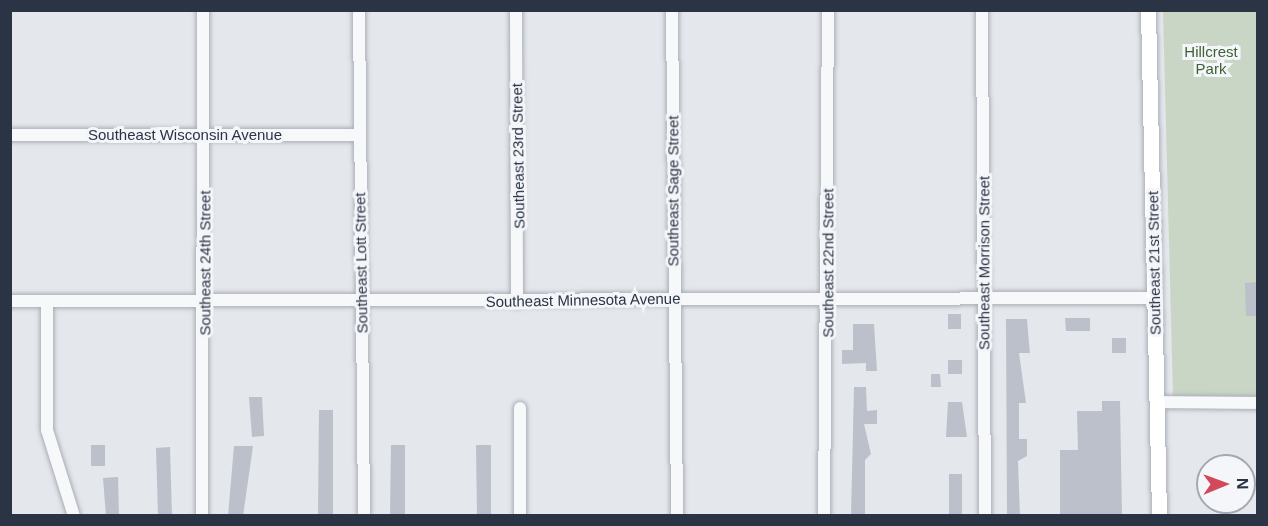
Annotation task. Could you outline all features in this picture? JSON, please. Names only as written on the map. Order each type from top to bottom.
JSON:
[{"type":"main road","name":"Southeast 21st Street","points":[[1148,10],[1159,516]]},
{"type":"street","name":"Southeast 24th Street","points":[[202,516],[205,300],[203,10]]},
{"type":"street","name":"Southeast Lott Street","points":[[359,10],[364,516]]},
{"type":"street","name":"Southeast 23rd Street","points":[[516,10],[518,302]]},
{"type":"street","name":"Southeast Sage Street","points":[[672,10],[677,516]]},
{"type":"street","name":"Southeast 22nd Street","points":[[824,516],[828,299],[828,10]]},
{"type":"street","name":"Southeast Morrison Street","points":[[982,10],[985,516]]},
{"type":"street","name":"Southeast Wisconsin Avenue","points":[[10,135],[360,135]]},
{"type":"street","name":"Southeast Minnesota Avenue","points":[[10,301],[518,302],[674,299],[1155,298]]},
{"type":"street","points":[[47,301],[47,430],[75,516]]},
{"type":"street","points":[[1157,402],[1257,403]]},
{"type":"street","points":[[520,408],[520,516]]},
{"type":"green space","name":"Hillcrest Park","points":[[1163,11],[1257,11],[1257,398],[1173,397]]},
{"type":"building","points":[[1257,282],[1257,316],[1246,316],[1245,283]]},
{"type":"building","points":[[948,314],[961,314],[961,329],[948,329]]},
{"type":"building","points":[[1065,318],[1090,318],[1090,331],[1066,331]]},
{"type":"building","points":[[1006,319],[1027,319],[1030,353],[1019,353],[1026,403],[1019,403],[1019,439],[1027,439],[1027,456],[1018,461],[1020,516],[1007,516]]},
{"type":"building","points":[[853,324],[874,324],[877,371],[866,371],[866,363],[842,364],[842,350],[853,350]]},
{"type":"building","points":[[1112,338],[1126,338],[1126,353],[1112,353]]},
{"type":"building","points":[[948,360],[962,360],[962,374],[948,374]]},
{"type":"building","points":[[931,374],[940,374],[941,387],[931,387]]},
{"type":"building","points":[[854,387],[866,387],[867,411],[877,410],[877,424],[864,424],[871,454],[865,460],[865,516],[851,516]]},
{"type":"building","points":[[249,397],[262,397],[264,436],[252,437]]},
{"type":"building","points":[[1102,401],[1120,401],[1122,516],[1060,516],[1060,450],[1078,450],[1077,411],[1102,411]]},
{"type":"building","points":[[948,402],[962,402],[967,437],[946,437]]},
{"type":"building","points":[[319,410],[333,410],[333,516],[318,516]]},
{"type":"building","points":[[91,445],[105,445],[105,466],[91,466]]},
{"type":"building","points":[[391,445],[405,445],[405,516],[390,516]]},
{"type":"building","points":[[476,445],[491,445],[491,516],[477,516]]},
{"type":"building","points":[[234,446],[253,446],[243,516],[228,516]]},
{"type":"building","points":[[170,447],[172,516],[158,516],[156,448]]},
{"type":"building","points":[[949,474],[962,474],[962,516],[949,516]]},
{"type":"building","points":[[118,477],[119,516],[106,516],[103,478]]}]
